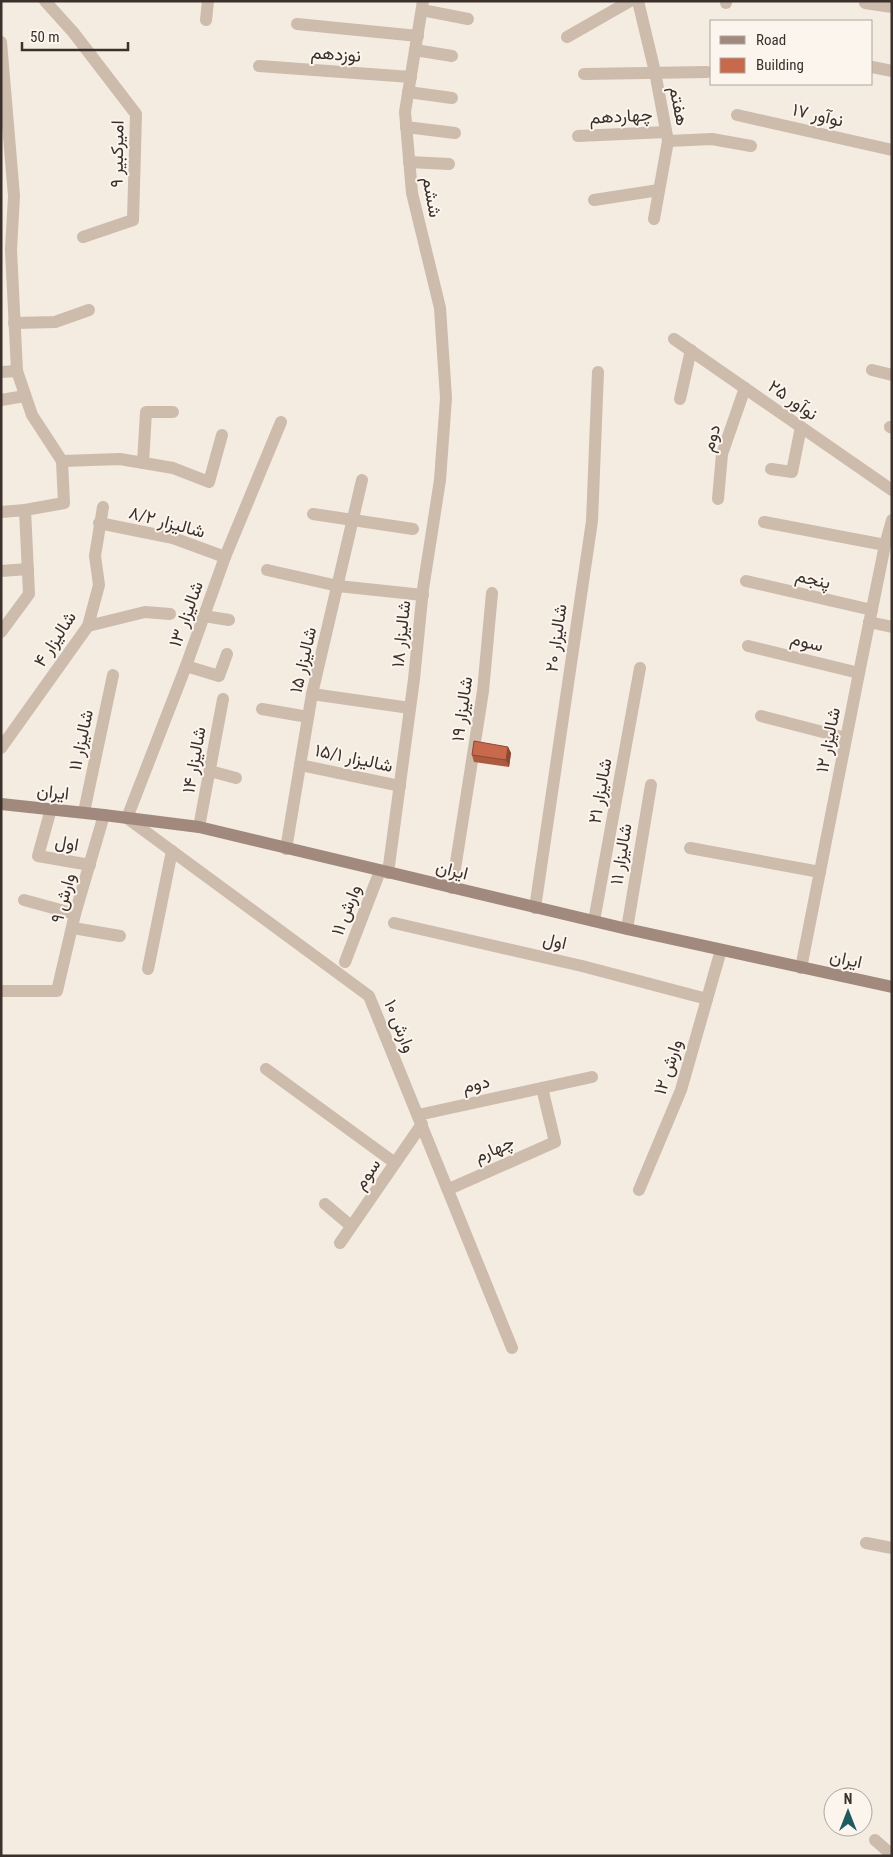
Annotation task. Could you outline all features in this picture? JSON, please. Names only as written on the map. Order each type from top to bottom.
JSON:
[{"type":"street","name":"امیرکبیر ۹","points":[[44,1],[73,32],[136,114],[133,220],[83,237]]},
{"type":"street","points":[[206,20],[208,1]]},
{"type":"street","points":[[567,37],[630,1]]},
{"type":"street","name":"هفتم","points":[[638,1],[655,72],[667,136],[654,219]]},
{"type":"street","points":[[865,3],[892,7]]},
{"type":"street","points":[[423,6],[468,19]]},
{"type":"street","name":"ششم","points":[[423,6],[405,112],[412,193],[440,308],[446,398]]},
{"type":"street","points":[[297,24],[418,36]]},
{"type":"street","points":[[1,42],[14,196],[6,250],[17,371],[32,415],[62,461],[64,503],[1,512]]},
{"type":"street","points":[[415,50],[452,56]]},
{"type":"street","name":"نوزدهم","points":[[260,66],[411,77]]},
{"type":"street","points":[[873,67],[892,70]]},
{"type":"street","points":[[584,74],[706,72]]},
{"type":"street","points":[[408,92],[452,98]]},
{"type":"street","name":"نوآور ۱۷","points":[[738,115],[892,150]]},
{"type":"street","points":[[406,127],[455,132]]},
{"type":"street","name":"چهاردهم","points":[[578,136],[667,136],[712,139],[751,146]]},
{"type":"street","points":[[409,162],[449,164]]},
{"type":"street","points":[[594,200],[659,190]]},
{"type":"street","points":[[14,323],[55,322],[89,310]]},
{"type":"street","name":"نوآور ۲۵","points":[[674,339],[892,490]]},
{"type":"street","points":[[680,399],[690,350]]},
{"type":"street","points":[[872,370],[892,375]]},
{"type":"street","points":[[1,372],[17,371]]},
{"type":"street","name":"شالیزار ۲۰","points":[[535,908],[592,521],[598,372]]},
{"type":"street","name":"دوم","points":[[718,499],[722,454],[745,388]]},
{"type":"street","points":[[1,400],[25,396]]},
{"type":"street","name":"شالیزار ۱۸","points":[[384,872],[400,786],[423,595],[440,480],[446,398]]},
{"type":"street","points":[[144,462],[146,412],[174,412]]},
{"type":"street","name":"شالیزار ۱۳","points":[[127,818],[186,666],[225,557],[281,422]]},
{"type":"street","points":[[771,469],[792,472],[801,427]]},
{"type":"street","points":[[62,461],[120,458],[172,468],[209,482],[222,435]]},
{"type":"street","name":"شالیزار ۱۵","points":[[286,849],[312,694],[362,480]]},
{"type":"street","name":"شالیزار ۴","points":[[1,748],[88,626],[99,585],[95,556],[103,507]]},
{"type":"street","points":[[1,632],[29,594],[25,510]]},
{"type":"street","points":[[313,514],[413,529]]},
{"type":"street","name":"شالیزار ۱۲","points":[[801,968],[870,616],[892,520]]},
{"type":"street","points":[[764,522],[885,545]]},
{"type":"street","name":"شالیزار ۸/۲","points":[[99,523],[174,538],[225,557]]},
{"type":"street","points":[[1,571],[28,569]]},
{"type":"street","points":[[267,570],[338,586],[423,595]]},
{"type":"street","name":"پنجم","points":[[746,581],[870,616]]},
{"type":"street","name":"شالیزار ۱۹","points":[[452,888],[483,691],[492,593]]},
{"type":"street","points":[[88,626],[145,612],[170,614]]},
{"type":"street","points":[[204,616],[229,620]]},
{"type":"street","points":[[870,616],[892,627]]},
{"type":"street","name":"سوم","points":[[748,646],[859,673]]},
{"type":"street","points":[[186,666],[219,676],[227,654]]},
{"type":"street","name":"شالیزار ۲۱","points":[[594,921],[640,668]]},
{"type":"street","name":"شالیزار ۱۱","points":[[84,812],[113,675]]},
{"type":"street","points":[[312,694],[410,708]]},
{"type":"street","name":"شالیزار ۱۴","points":[[200,828],[223,699]]},
{"type":"street","points":[[262,709],[308,717]]},
{"type":"street","points":[[761,716],[846,738]]},
{"type":"street","name":"شالیزار ۱۵/۱","points":[[300,765],[400,786]]},
{"type":"street","points":[[210,771],[236,778]]},
{"type":"street","name":"شالیزار ۱۱","points":[[627,929],[650,785]]},
{"type":"street","name":"ایران","points":[[1,804],[104,814],[200,828],[535,908],[892,987]]},
{"type":"street","name":"اول","points":[[51,809],[38,856],[90,865]]},
{"type":"street","name":"وارش ۹","points":[[1,991],[57,991],[75,914],[104,814]]},
{"type":"street","name":"وارش ۱۰","points":[[127,818],[369,996],[512,1348]]},
{"type":"street","points":[[690,848],[820,872]]},
{"type":"street","points":[[148,969],[172,851]]},
{"type":"street","name":"وارش ۱۱","points":[[345,962],[384,872]]},
{"type":"street","points":[[24,900],[75,914]]},
{"type":"street","name":"اول","points":[[394,923],[582,966],[707,999]]},
{"type":"street","points":[[73,928],[120,936]]},
{"type":"street","name":"وارش ۱۲","points":[[639,1190],[681,1090],[720,950]]},
{"type":"street","points":[[266,1069],[395,1164]]},
{"type":"street","name":"دوم","points":[[420,1120],[592,1077]]},
{"type":"street","name":"چهارم","points":[[449,1189],[554,1142],[542,1088]]},
{"type":"street","name":"سوم","points":[[340,1243],[395,1164],[420,1120]]},
{"type":"street","points":[[324,1204],[352,1226]]},
{"type":"street","points":[[866,1542],[892,1548]]},
{"type":"street","points":[[875,1840],[892,1855]]},
{"type":"building","points":[[474,741],[508,747],[506,760],[472,755]]}]
